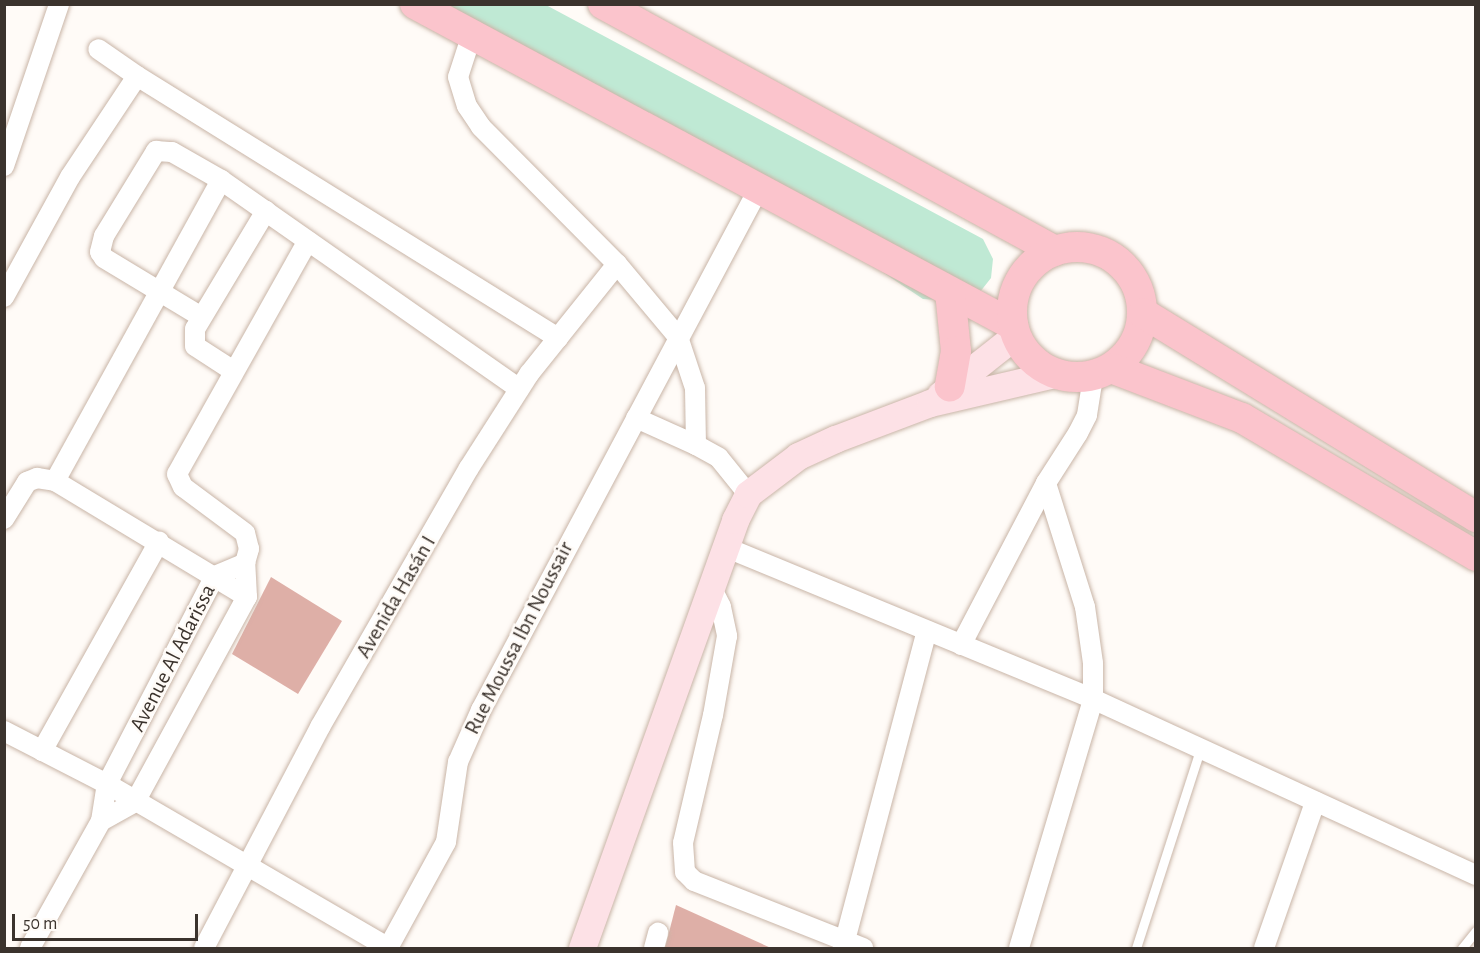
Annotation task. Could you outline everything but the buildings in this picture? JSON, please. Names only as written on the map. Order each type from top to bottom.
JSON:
[{"type":"main road","points":[[415,4],[950,292],[1015,330]]},
{"type":"main road","points":[[603,4],[1055,251]]},
{"type":"main road","points":[[1055,374],[1025,352],[1015,330],[1014,294],[1020,279],[1055,251],[1084,248],[1110,256],[1133,279],[1143,313],[1139,334],[1128,354],[1102,372]]},
{"type":"main road","points":[[940,394],[956,351],[950,292]]},
{"type":"main road","points":[[1143,313],[1476,517]]},
{"type":"main road","points":[[940,394],[1015,330]]},
{"type":"main road","points":[[582,948],[725,547],[748,494],[798,456],[940,394],[1055,374],[1102,372],[1242,418],[1476,556]]},
{"type":"street","points":[[4,166],[59,4]]},
{"type":"street","points":[[472,34],[458,77],[466,106],[481,127],[617,264],[678,337],[695,388],[696,445]]},
{"type":"street","points":[[98,49],[137,76],[558,338]]},
{"type":"street","points":[[4,297],[70,177],[137,76]]},
{"type":"street","points":[[200,316],[104,258],[100,245],[156,151],[171,152],[221,180],[519,389]]},
{"type":"street","points":[[55,481],[221,180]]},
{"type":"street","name":"Rue Moussa Ibn Noussair","points":[[389,948],[446,842],[453,786],[465,743],[678,337],[758,190]]},
{"type":"street","points":[[232,370],[195,346],[194,338],[200,316],[266,211]]},
{"type":"street","points":[[245,563],[249,549],[245,533],[183,487],[177,474],[232,370],[308,241]]},
{"type":"street","name":"Avenida Hasán I","points":[[204,948],[244,867],[469,468],[519,389],[617,264]]},
{"type":"street","points":[[961,645],[1046,483],[1087,415],[1102,372]]},
{"type":"street","points":[[636,418],[696,445],[735,474],[748,494]]},
{"type":"street","points":[[4,519],[16,495],[27,482],[37,478],[55,481],[248,597]]},
{"type":"street","points":[[1019,948],[1094,699],[1085,607],[1046,483]]},
{"type":"street","points":[[42,750],[159,542]]},
{"type":"street","points":[[725,547],[1094,699],[1200,750],[1476,875]]},
{"type":"street","name":"Avenue Al Adarissa","points":[[30,948],[101,821],[107,784],[215,576],[245,563],[248,597],[135,802]]},
{"type":"street","points":[[711,587],[721,607],[727,636],[713,715],[683,843],[685,872],[694,881],[844,944],[863,948]]},
{"type":"street","points":[[844,944],[927,631]]},
{"type":"street","points":[[4,731],[107,784],[244,867],[389,948]]},
{"type":"street","points":[[101,821],[135,802]]},
{"type":"street","points":[[1264,948],[1315,802]]},
{"type":"lane","points":[[1136,948],[1200,750]]},
{"type":"lane","points":[[1462,948],[1476,931]]},
{"type":"green space","points":[[444,5],[546,5],[983,239],[993,259],[991,278],[976,297],[952,301],[923,299],[648,116]]}]
